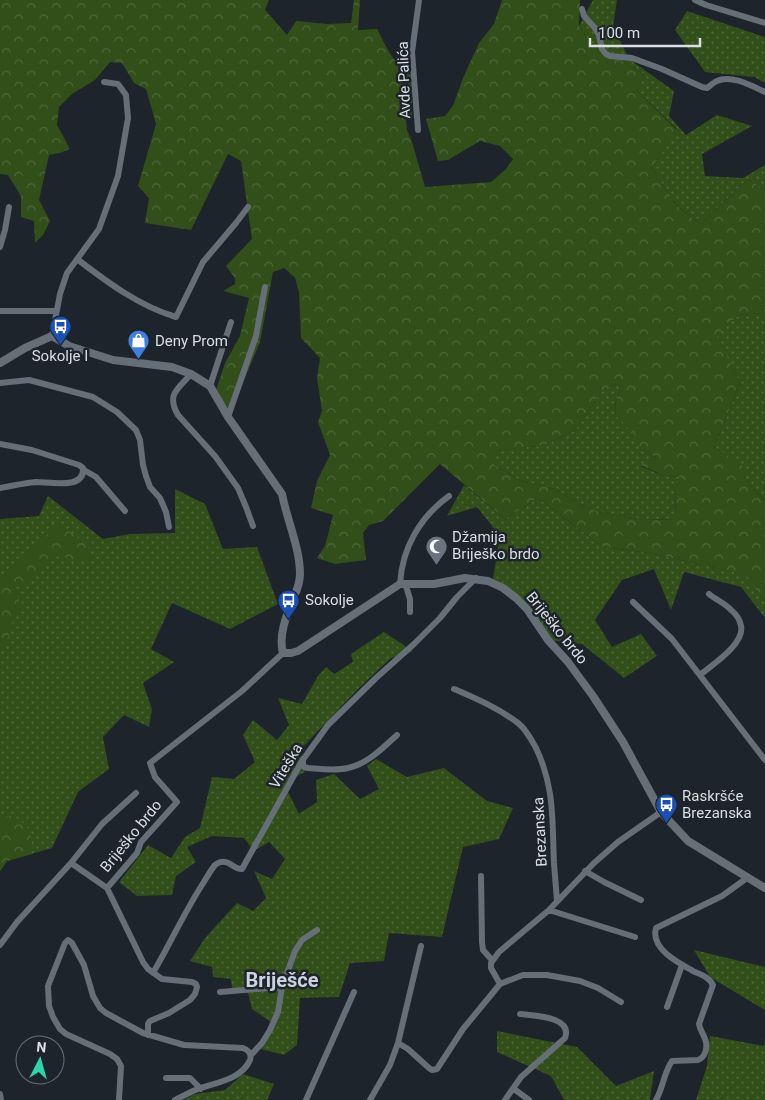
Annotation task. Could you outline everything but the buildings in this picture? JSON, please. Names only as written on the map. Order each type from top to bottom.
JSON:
[{"type":"street","name":"Avde Palića","points":[[418,130],[412,52],[419,0]]},
{"type":"street","points":[[695,0],[765,23]]},
{"type":"street","points":[[582,9],[584,16],[599,35],[602,49],[610,56],[632,58],[702,87],[707,88],[718,80],[727,79],[747,83],[765,92]]},
{"type":"street","points":[[52,336],[60,294],[67,273],[99,229],[118,176],[128,118],[126,95],[118,84],[104,82]]},
{"type":"street","points":[[0,247],[9,207]]},
{"type":"street","points":[[77,259],[134,299],[159,312],[176,317],[203,262],[248,207]]},
{"type":"street","points":[[228,417],[256,336],[265,287]]},
{"type":"street","points":[[0,311],[56,311]]},
{"type":"street","points":[[210,386],[231,322]]},
{"type":"street","points":[[0,363],[25,348],[52,336]]},
{"type":"street","points":[[52,336],[69,346],[113,360],[172,367],[191,374],[210,386],[228,417],[282,494],[297,554],[300,576],[286,617],[281,644],[283,653]]},
{"type":"street","points":[[191,374],[174,394],[172,401],[174,408],[238,488],[253,526]]},
{"type":"street","points":[[0,383],[29,380],[93,397],[117,412],[136,430],[140,440],[144,471],[150,487],[160,498],[166,512],[169,527]]},
{"type":"street","points":[[0,444],[32,450],[79,464],[84,470],[96,477],[125,511]]},
{"type":"street","points":[[0,488],[36,482],[65,483],[80,479],[84,470]]},
{"type":"street","points":[[410,612],[410,598],[402,584],[401,570],[406,550],[415,532],[432,510],[448,496]]},
{"type":"street","name":"Briješko brdo","points":[[107,888],[137,852],[141,842],[177,802],[155,777],[150,763],[242,691],[283,653],[298,651],[402,584],[434,584],[465,578],[488,581],[503,588],[527,609],[548,640],[568,662],[593,696],[623,742],[661,812],[688,841],[765,888]]},
{"type":"street","name":"Viteška","points":[[153,973],[196,895],[215,865],[221,862],[228,862],[239,870],[242,869],[303,759],[328,725],[414,644],[476,578]]},
{"type":"street","points":[[700,675],[733,647],[742,627],[730,608],[709,594]]},
{"type":"street","points":[[633,602],[672,639],[765,760]]},
{"type":"street","name":"Brezanska","points":[[454,689],[490,704],[519,724],[531,738],[540,756],[550,789],[553,809],[557,901]]},
{"type":"street","points":[[303,759],[304,767],[308,768],[338,770],[348,768],[361,764],[385,747],[397,735]]},
{"type":"street","points":[[0,945],[102,824],[136,793]]},
{"type":"street","points":[[500,984],[491,968],[492,960],[499,952],[549,910],[585,872],[618,842],[661,812]]},
{"type":"street","points":[[71,863],[107,888],[142,962],[148,969],[162,978],[196,984],[195,994],[190,1000],[150,1021],[148,1024],[148,1034]]},
{"type":"street","points":[[585,872],[641,900]]},
{"type":"street","points":[[481,876],[483,950],[492,960]]},
{"type":"street","points":[[656,1100],[661,1092],[672,1061],[702,1059],[706,1051],[706,1039],[699,1024],[713,982],[682,965],[662,949],[655,935],[656,928],[722,896],[747,878]]},
{"type":"street","points":[[549,910],[635,937]]},
{"type":"street","points":[[175,1100],[237,1074],[249,1061],[251,1054],[262,1043],[270,1030],[278,1012],[282,987],[295,951],[302,940],[317,930]]},
{"type":"street","points":[[119,1100],[121,1066],[117,1059],[66,1034],[60,1029],[49,1006],[48,986],[65,943],[68,940],[72,943],[84,965],[92,996],[106,1013],[148,1034],[184,1045],[243,1048],[251,1054]]},
{"type":"street","points":[[370,1100],[390,1065],[398,1043],[421,946]]},
{"type":"street","points":[[667,1007],[682,965]]},
{"type":"street","points":[[398,1043],[408,1048],[429,1068],[432,1070],[437,1069],[463,1029],[500,984],[523,975],[547,975],[580,981],[598,988],[621,1002]]},
{"type":"street","points":[[220,992],[282,987]]},
{"type":"street","points":[[306,1100],[354,992]]},
{"type":"street","points":[[505,1100],[521,1077],[565,1038],[566,1035],[565,1028],[555,1020],[520,1014]]},
{"type":"street","points":[[166,1078],[190,1078],[201,1089]]},
{"type":"street","points":[[514,1089],[529,1100]]},
{"type":"street","points":[[0,1094],[1,1100]]},
{"type":"green space","points":[[0,0],[269,0],[265,10],[287,35],[296,21],[327,24],[351,23],[354,0],[360,0],[358,30],[377,29],[395,60],[412,76],[412,119],[406,120],[407,130],[425,187],[491,182],[506,169],[513,159],[500,146],[480,141],[448,160],[438,161],[426,119],[445,116],[453,106],[479,43],[494,24],[502,0],[580,0],[579,26],[590,42],[644,74],[637,91],[677,130],[652,168],[676,205],[700,224],[748,179],[765,190],[765,313],[738,315],[717,336],[740,383],[714,447],[742,465],[745,479],[765,501],[765,602],[746,575],[650,553],[603,547],[538,498],[505,519],[440,464],[383,521],[369,525],[363,533],[366,560],[335,564],[317,558],[325,546],[333,515],[311,508],[317,481],[330,455],[318,422],[322,411],[317,378],[320,358],[301,338],[299,292],[295,278],[284,268],[273,272],[260,342],[230,414],[216,390],[225,363],[240,336],[249,298],[223,291],[235,284],[235,278],[226,266],[252,239],[241,161],[228,154],[191,230],[145,223],[149,198],[138,186],[156,124],[146,89],[134,83],[122,63],[110,62],[95,80],[72,94],[59,107],[57,125],[70,149],[49,155],[39,200],[50,221],[43,235],[35,243],[34,221],[21,217],[21,196],[8,175],[0,174]],"holes":[[[619,384],[620,390],[616,400],[615,414],[634,434],[634,443],[657,458],[640,465],[665,476],[681,477],[676,485],[675,520],[639,519],[599,512],[582,505],[555,489],[521,481],[494,465],[495,451],[545,445],[575,430],[601,392],[609,386]]]},
{"type":"green space","points":[[593,0],[617,0],[613,26],[629,59],[674,91],[669,116],[686,135],[717,115],[752,126],[702,154],[705,176],[743,178],[765,165],[765,190],[748,179],[700,224],[676,205],[652,168],[677,129],[637,91],[644,74],[590,42],[579,26]]},
{"type":"green space","points":[[687,11],[765,37],[765,83],[754,77],[705,72],[675,30]]},
{"type":"green space","points":[[765,313],[765,501],[745,479],[741,465],[714,447],[740,383],[716,336],[738,315]]},
{"type":"green space","points":[[619,384],[620,390],[616,400],[615,414],[634,434],[645,451],[657,458],[640,466],[665,476],[682,477],[676,485],[675,520],[639,519],[599,512],[582,505],[555,489],[521,481],[494,465],[494,451],[545,445],[575,430],[601,392],[609,386]]},
{"type":"green space","points":[[464,485],[505,519],[538,498],[603,547],[650,553],[747,575],[765,602],[765,618],[741,587],[684,572],[671,610],[654,569],[622,580],[595,620],[612,647],[641,634],[657,656],[624,678],[582,644],[548,640],[527,608],[493,579],[500,536],[477,507],[447,516]]},
{"type":"green space","points":[[175,489],[205,504],[223,549],[257,547],[278,604],[230,629],[172,603],[151,649],[174,662],[143,683],[152,709],[149,727],[124,715],[103,737],[109,769],[78,792],[52,848],[7,861],[0,871],[0,519],[39,516],[48,496],[103,539],[130,534],[175,533]]},
{"type":"green space","points":[[53,523],[73,534],[88,546],[89,559],[70,560],[56,552],[33,579],[15,588],[21,607],[13,621],[7,640],[0,649],[0,577],[45,539]]},
{"type":"green space","points":[[384,632],[413,651],[391,658],[358,689],[299,751],[305,772],[289,780],[287,790],[299,814],[317,802],[316,780],[334,774],[360,799],[379,789],[367,766],[376,759],[407,777],[444,768],[487,801],[513,808],[499,839],[463,847],[442,937],[389,933],[384,961],[350,963],[339,997],[300,998],[297,1045],[284,1055],[261,1049],[271,1022],[252,1009],[248,993],[232,989],[231,979],[213,977],[212,967],[190,961],[205,938],[237,903],[253,911],[266,898],[254,871],[272,879],[285,859],[269,842],[254,851],[244,838],[212,836],[187,847],[196,862],[176,876],[172,895],[137,896],[119,882],[148,845],[171,858],[185,837],[200,828],[212,777],[234,779],[255,762],[243,735],[253,720],[277,740],[289,725],[278,698],[302,704],[318,676],[326,667],[334,674],[353,662],[351,654]]},
{"type":"green space","points":[[12,815],[27,827],[32,840],[32,854],[7,861],[0,871],[0,817],[4,819]]},
{"type":"green space","points":[[694,950],[765,967],[765,1010],[710,977]]},
{"type":"green space","points":[[497,1031],[577,1047],[616,1086],[654,1071],[650,1100],[564,1100],[551,1076],[497,1052]]},
{"type":"green space","points":[[710,1036],[764,1046],[765,1038],[765,1100],[696,1100],[707,1066]]},
{"type":"green space","points":[[243,1074],[274,1084],[267,1100],[184,1100],[195,1094],[225,1090]]},
{"type":"place","name":"Sokolje I","points":[[60,346]]},
{"type":"place","name":"Deny Prom","points":[[139,360]]},
{"type":"place","name":"Džamija Briješko brdo","points":[[436,565]]},
{"type":"place","name":"Sokolje","points":[[289,619]]},
{"type":"place","name":"Raskršće Brezanska","points":[[666,824]]},
{"type":"district","name":"Briješće","points":[[282,980]]}]
